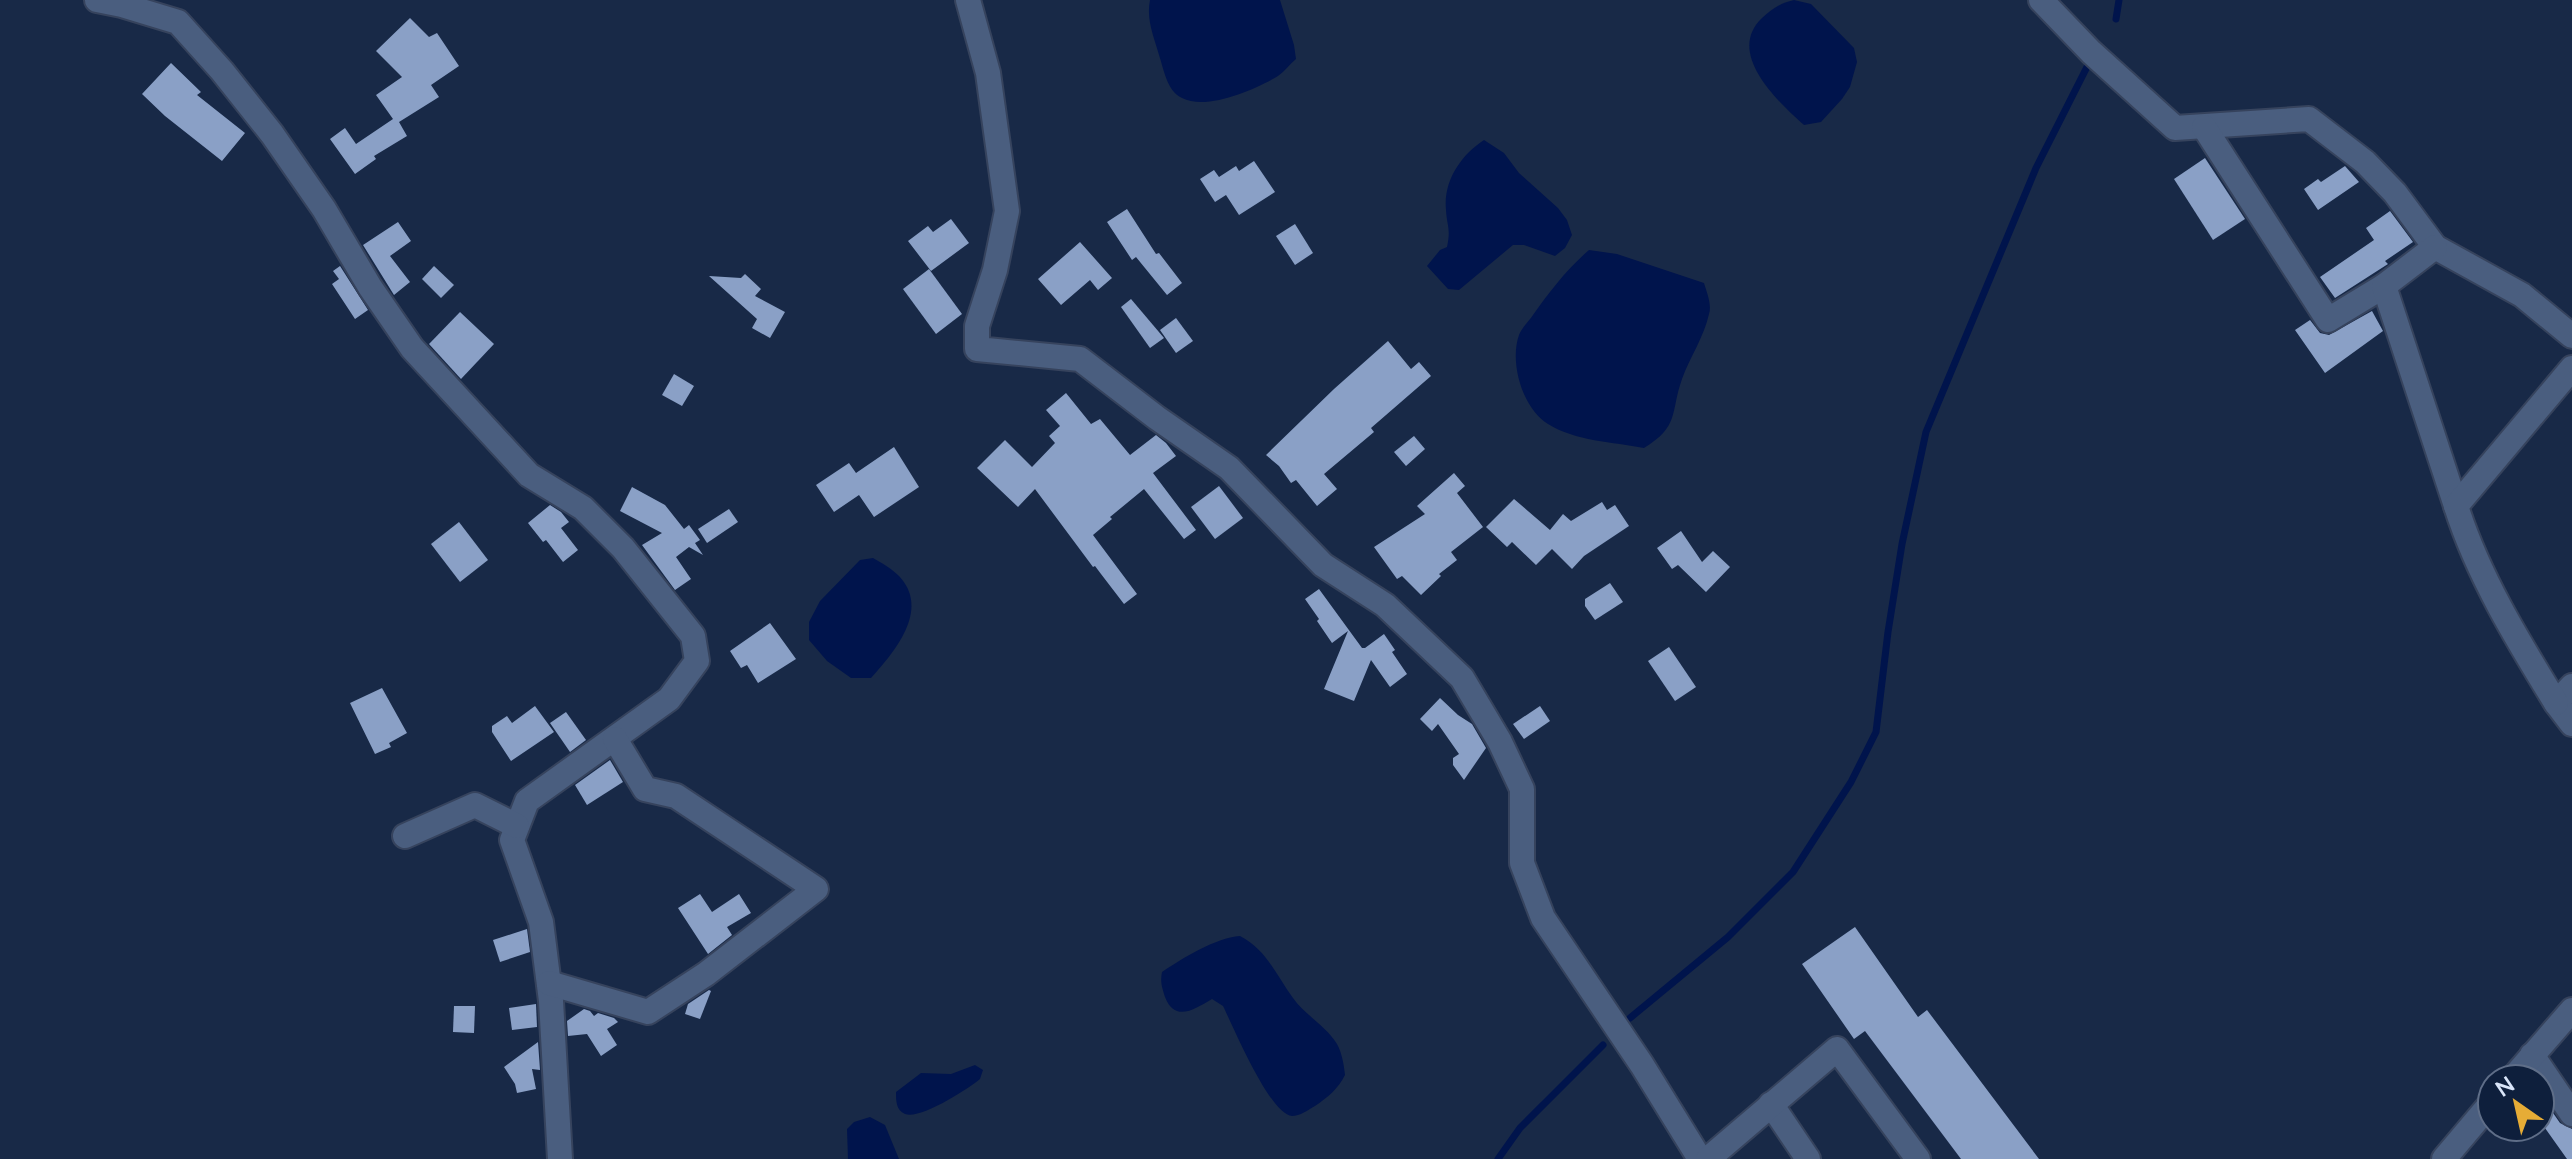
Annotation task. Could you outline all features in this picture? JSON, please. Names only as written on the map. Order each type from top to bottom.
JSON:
[{"type":"street","points":[[97,0],[178,22],[272,134],[324,209],[370,287],[412,348],[529,475],[583,508],[623,548],[693,636],[697,661],[669,699],[527,801],[512,840],[541,922],[549,983],[560,1159]]},
{"type":"street","points":[[968,0],[988,73],[1007,211],[995,270],[977,326],[977,349],[1080,359],[1229,468],[1323,565],[1385,605],[1462,678],[1500,742],[1522,789],[1522,863],[1543,918],[1642,1065],[1700,1159]]},
{"type":"street","points":[[2041,0],[2091,52],[2175,128],[2309,119],[2365,162],[2395,193],[2435,247],[2522,295],[2572,336]]},
{"type":"street","points":[[2204,127],[2328,320],[2384,286],[2435,247]]},
{"type":"street","points":[[2384,286],[2466,538],[2518,640],[2564,695],[2572,724]]},
{"type":"street","points":[[2456,506],[2572,368]]},
{"type":"street","points":[[549,983],[648,1012],[706,974],[816,889],[676,796],[645,789],[615,739]]},
{"type":"street","points":[[405,836],[475,805],[517,826]]},
{"type":"street","points":[[2525,1063],[2572,1010]]},
{"type":"street","points":[[1708,1159],[1837,1049],[1918,1159]]},
{"type":"street","points":[[2532,1055],[2572,1114]]},
{"type":"street","points":[[1771,1104],[1808,1159]]},
{"type":"street","points":[[2444,1159],[2476,1121]]},
{"type":"shaded area","points":[[1150,0],[1280,0],[1296,59],[1278,76],[1231,97],[1204,102],[1182,98],[1169,85],[1165,73],[1150,21]]},
{"type":"shaded area","points":[[1794,0],[1811,4],[1854,48],[1857,62],[1850,87],[1842,99],[1821,122],[1804,125],[1781,104],[1759,76],[1749,46],[1752,32],[1762,18],[1776,7]]},
{"type":"shaded area","points":[[1484,140],[1504,153],[1519,173],[1558,208],[1567,220],[1572,235],[1565,248],[1555,256],[1524,245],[1513,245],[1459,290],[1448,289],[1427,266],[1440,250],[1447,247],[1447,189],[1455,170],[1468,153]]},
{"type":"shaded area","points":[[1589,250],[1617,254],[1704,283],[1708,295],[1710,310],[1707,322],[1682,379],[1672,418],[1663,433],[1644,448],[1559,430],[1539,417],[1520,384],[1516,346],[1520,333],[1559,281]]},
{"type":"shaded area","points":[[873,558],[896,573],[908,589],[910,616],[906,630],[890,656],[871,678],[851,678],[827,661],[809,640],[809,622],[820,601],[860,560]]},
{"type":"shaded area","points":[[1240,936],[1264,956],[1293,998],[1327,1032],[1340,1051],[1345,1075],[1342,1080],[1324,1099],[1298,1115],[1283,1112],[1273,1101],[1223,1006],[1212,999],[1192,1010],[1180,1012],[1169,1005],[1165,997],[1162,972],[1210,945]]},
{"type":"shaded area","points":[[975,1065],[983,1070],[980,1079],[944,1102],[912,1115],[898,1108],[896,1092],[921,1073],[951,1074]]},
{"type":"shaded area","points":[[870,1117],[885,1125],[899,1159],[848,1159],[847,1129],[854,1122]]},
{"type":"building","points":[[410,18],[429,37],[437,33],[459,66],[431,85],[439,97],[399,122],[407,136],[374,156],[376,159],[355,174],[330,139],[345,128],[356,144],[393,119],[376,95],[402,77],[376,51]]},
{"type":"building","points":[[171,63],[201,92],[197,95],[245,133],[222,161],[142,94]]},
{"type":"building","points":[[2205,158],[2245,219],[2213,240],[2174,179]]},
{"type":"building","points":[[1254,161],[1275,192],[1239,215],[1226,195],[1215,202],[1200,179],[1214,170],[1219,177],[1236,166],[1239,171]]},
{"type":"building","points":[[2345,166],[2359,182],[2318,210],[2304,189]]},
{"type":"building","points":[[1127,209],[1156,254],[1159,253],[1182,283],[1167,295],[1136,257],[1132,260],[1107,222]]},
{"type":"building","points":[[2390,211],[2413,242],[2385,261],[2388,264],[2335,298],[2320,277],[2374,240],[2366,228]]},
{"type":"building","points":[[951,219],[969,243],[931,271],[908,241],[928,226],[933,232]]},
{"type":"building","points":[[398,222],[411,241],[390,256],[410,282],[394,295],[363,245]]},
{"type":"building","points":[[1295,224],[1313,253],[1295,265],[1276,236]]},
{"type":"building","points":[[1080,242],[1112,278],[1098,290],[1090,280],[1061,305],[1038,279]]},
{"type":"building","points":[[340,266],[368,310],[355,319],[332,284],[339,279],[333,271]]},
{"type":"building","points":[[434,266],[454,285],[441,298],[422,279]]},
{"type":"building","points":[[929,269],[962,314],[936,334],[903,289]]},
{"type":"building","points":[[745,274],[761,289],[755,296],[785,312],[770,338],[752,328],[757,319],[709,276],[741,278]]},
{"type":"building","points":[[1131,299],[1164,338],[1150,348],[1121,307]]},
{"type":"building","points":[[2372,311],[2383,331],[2325,373],[2295,330],[2310,320],[2320,333],[2329,335]]},
{"type":"building","points":[[460,312],[494,344],[461,379],[429,344]]},
{"type":"building","points":[[1176,318],[1193,341],[1176,353],[1160,330]]},
{"type":"building","points":[[1388,341],[1411,369],[1419,362],[1431,376],[1371,428],[1374,432],[1324,474],[1337,489],[1317,506],[1296,480],[1291,483],[1266,455]]},
{"type":"building","points":[[674,374],[694,386],[682,406],[662,395]]},
{"type":"building","points":[[1066,393],[1091,424],[1100,419],[1130,455],[1156,435],[1176,456],[1153,473],[1196,530],[1184,539],[1144,489],[1093,535],[1137,594],[1124,604],[1035,489],[1018,507],[977,468],[1005,440],[1032,467],[1055,443],[1049,436],[1060,426],[1046,410]]},
{"type":"building","points":[[1414,436],[1425,449],[1406,466],[1394,452]]},
{"type":"building","points":[[894,447],[919,487],[874,517],[859,495],[834,512],[816,485],[849,463],[856,473]]},
{"type":"building","points":[[1454,473],[1465,486],[1457,493],[1483,527],[1451,552],[1457,560],[1439,574],[1441,576],[1421,595],[1402,576],[1397,579],[1374,547],[1425,514],[1417,506]]},
{"type":"building","points":[[1219,486],[1243,518],[1215,539],[1191,507]]},
{"type":"building","points":[[632,487],[665,505],[684,529],[689,525],[700,540],[695,543],[703,555],[689,547],[676,557],[691,579],[675,590],[642,545],[662,533],[620,511]]},
{"type":"building","points":[[1514,499],[1550,530],[1563,514],[1571,521],[1602,502],[1607,510],[1615,505],[1629,526],[1584,556],[1572,569],[1552,549],[1536,565],[1512,542],[1507,547],[1486,527]]},
{"type":"building","points":[[550,505],[569,522],[561,528],[578,550],[563,562],[528,523]]},
{"type":"building","points":[[729,509],[738,522],[707,543],[698,529]]},
{"type":"building","points":[[459,522],[488,560],[460,582],[431,544]]},
{"type":"building","points":[[1681,531],[1702,562],[1713,551],[1730,567],[1706,592],[1678,565],[1672,569],[1657,548]]},
{"type":"building","points":[[1610,583],[1623,602],[1595,620],[1585,606],[1585,599]]},
{"type":"building","points":[[1319,589],[1362,648],[1384,634],[1407,674],[1390,687],[1371,660],[1354,701],[1324,689],[1348,631],[1332,643],[1305,599]]},
{"type":"building","points":[[770,623],[796,659],[758,683],[747,665],[741,668],[730,651]]},
{"type":"building","points":[[1669,647],[1696,687],[1675,701],[1648,661]]},
{"type":"building","points":[[382,688],[407,733],[389,743],[391,747],[375,754],[350,703]]},
{"type":"building","points":[[1440,698],[1472,724],[1486,748],[1464,780],[1453,765],[1453,758],[1459,754],[1438,724],[1432,731],[1420,719]]},
{"type":"building","points":[[535,706],[554,732],[511,761],[492,732],[492,726],[507,716],[512,723]]},
{"type":"building","points":[[1540,706],[1550,721],[1524,739],[1513,724]]},
{"type":"building","points":[[566,712],[586,740],[570,752],[550,723]]},
{"type":"building","points":[[610,760],[623,782],[587,805],[575,785]]},
{"type":"building","points":[[700,894],[712,912],[739,894],[751,913],[727,927],[732,935],[708,954],[678,908]]},
{"type":"building","points":[[1855,927],[1918,1017],[1927,1010],[2039,1159],[1961,1159],[1865,1031],[1854,1039],[1802,964]]},
{"type":"building","points":[[527,929],[530,952],[500,962],[493,940]]},
{"type":"building","points":[[709,990],[700,1019],[685,1014],[688,1004]]},
{"type":"building","points":[[536,1004],[537,1027],[512,1030],[509,1008]]},
{"type":"building","points":[[454,1006],[475,1006],[474,1033],[453,1032]]},
{"type":"building","points":[[584,1009],[594,1016],[598,1013],[618,1022],[607,1029],[617,1045],[601,1056],[587,1034],[568,1036],[567,1021]]},
{"type":"building","points":[[538,1042],[540,1070],[532,1069],[536,1089],[517,1093],[504,1067]]},
{"type":"building","points":[[2556,1117],[2572,1129],[2572,1159],[2567,1159],[2556,1143]]},
{"type":"waterway","points":[[2116,19],[2119,0]]},
{"type":"waterway","points":[[1630,1018],[1728,937],[1793,872],[1851,782],[1876,732],[1902,544],[1926,432],[2036,168],[2092,57]]},
{"type":"waterway","points":[[1498,1159],[1520,1128],[1603,1045]]}]
